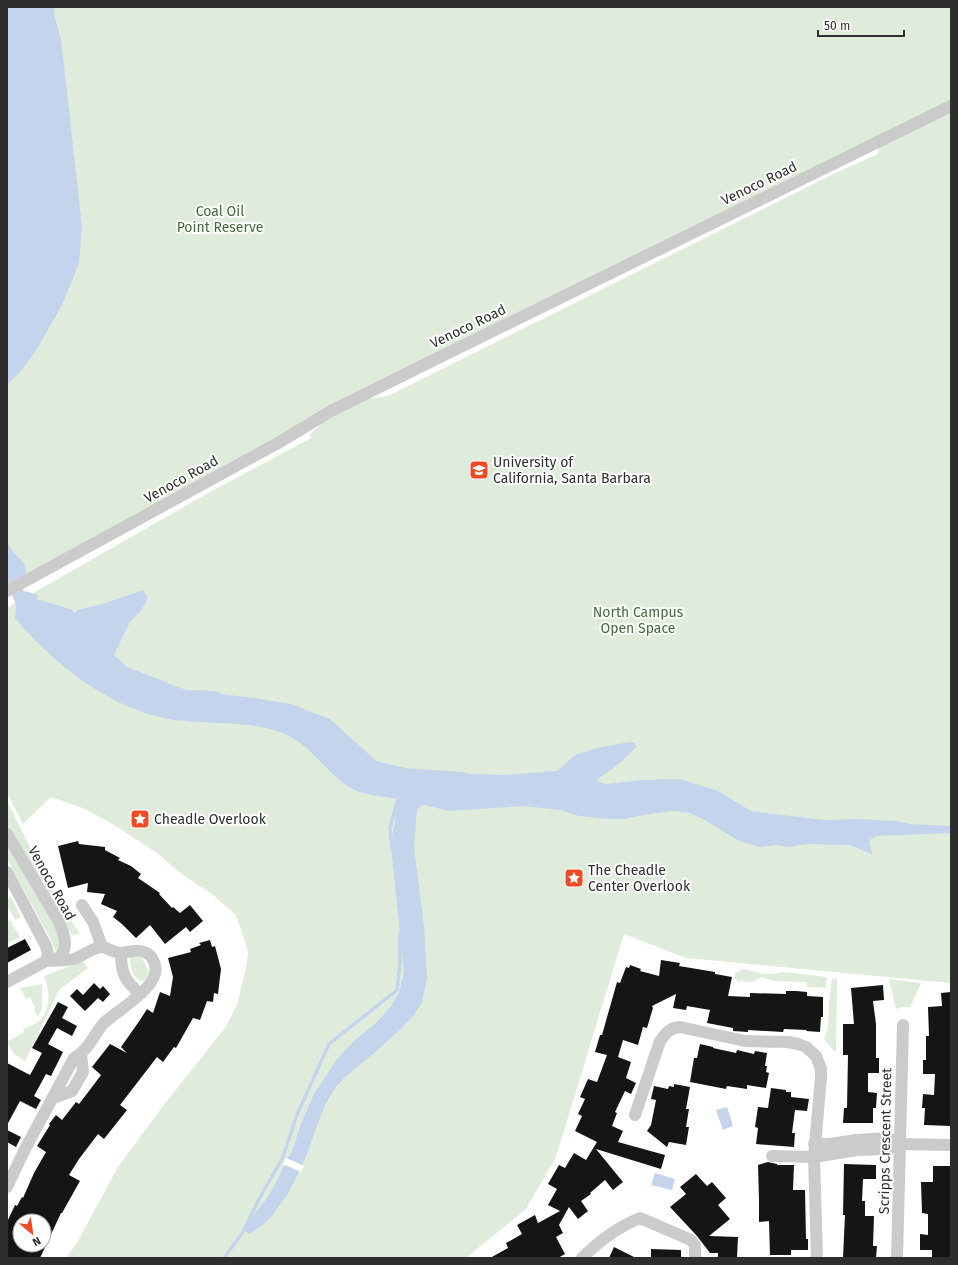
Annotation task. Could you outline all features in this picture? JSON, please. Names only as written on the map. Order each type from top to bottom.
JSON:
[{"type":"street","name":"Venoco Road","points":[[7,591],[278,443],[331,411],[951,106]]},
{"type":"street","name":"Venoco Road","points":[[7,834],[54,914],[64,937],[65,947],[60,957],[56,960],[46,961]]},
{"type":"street","points":[[7,872],[48,950],[46,961]]},
{"type":"street","points":[[82,905],[94,922],[102,947]]},
{"type":"street","points":[[7,982],[46,961],[73,959],[102,947],[121,953],[138,950],[145,952],[154,961],[156,968],[156,974],[153,980],[140,994],[104,1024],[81,1054],[83,1072],[72,1091],[53,1098],[25,1149],[7,1187]]},
{"type":"street","points":[[121,953],[121,966],[125,979],[140,994]]},
{"type":"street","name":"Scripps Crescent Street","points":[[897,1258],[903,1026]]},
{"type":"street","points":[[635,1115],[660,1041],[673,1028],[680,1027],[745,1041],[788,1042],[798,1044],[812,1050],[821,1069],[814,1144],[817,1258]]},
{"type":"street","points":[[814,1144],[830,1144],[856,1140],[888,1138],[900,1144]]},
{"type":"street","points":[[772,1156],[814,1157],[857,1150],[888,1148],[900,1144],[951,1145]]},
{"type":"street","points":[[582,1258],[613,1232],[640,1218],[691,1240],[695,1246],[695,1258]]},
{"type":"green space","name":"North Campus Open Space","points":[[7,7],[951,7],[951,102],[282,435],[27,574],[23,591],[33,593],[208,493],[311,438],[310,434],[323,422],[367,399],[388,396],[833,174],[878,154],[879,147],[951,112],[951,983],[686,958],[624,934],[556,1157],[526,1209],[466,1258],[66,1258],[78,1241],[118,1167],[163,1106],[225,1028],[237,1005],[248,953],[236,915],[213,895],[180,873],[157,853],[116,826],[85,809],[51,797],[23,824],[7,793],[7,608],[15,603],[7,585]]},
{"type":"green space","points":[[7,801],[52,891],[80,934],[72,935],[7,827]]},
{"type":"green space","points":[[7,840],[60,935],[59,948],[56,952],[7,859]]},
{"type":"green space","points":[[11,897],[21,917],[15,920],[7,906],[7,899]]},
{"type":"green space","points":[[10,920],[20,937],[7,944],[7,922]]},
{"type":"green space","points":[[132,957],[141,958],[147,967],[148,972],[143,981],[134,976],[131,970],[130,959]]},
{"type":"green space","points":[[82,961],[88,968],[59,990],[25,1061],[14,1054],[7,1042],[24,1032],[23,1029],[32,1025],[44,1016],[48,1005],[48,993],[44,976]]},
{"type":"green space","points":[[744,969],[763,974],[783,972],[827,977],[826,988],[807,987],[807,982],[774,981],[761,977],[752,982],[740,981],[739,983],[734,978],[735,973]]},
{"type":"green space","points":[[832,978],[837,979],[836,1053],[824,1039],[828,1028]]},
{"type":"green space","points":[[889,979],[921,983],[910,1007],[896,1009]]},
{"type":"green space","points":[[42,984],[42,1008],[38,1017],[30,997],[26,999],[20,988]]},
{"type":"water","points":[[7,7],[54,7],[55,18],[61,39],[82,227],[79,263],[62,305],[37,349],[21,371],[7,385]]},
{"type":"water","points":[[7,542],[24,563],[26,572],[23,591],[38,595],[37,599],[72,610],[74,613],[78,610],[102,604],[143,590],[148,598],[141,611],[130,622],[114,655],[127,667],[186,690],[291,704],[330,719],[381,765],[410,772],[506,775],[557,771],[575,755],[597,748],[630,742],[635,743],[636,747],[618,764],[597,779],[598,782],[606,784],[644,780],[680,779],[718,791],[751,811],[823,820],[859,819],[951,826],[951,833],[876,836],[870,840],[869,843],[873,855],[850,845],[808,844],[787,847],[777,845],[760,847],[739,841],[703,819],[689,813],[674,811],[625,819],[609,819],[579,816],[560,810],[523,806],[450,811],[423,805],[417,809],[414,847],[424,927],[427,978],[422,1002],[414,1015],[401,1029],[344,1078],[335,1088],[326,1103],[305,1159],[289,1192],[273,1215],[264,1224],[249,1234],[245,1231],[244,1226],[265,1201],[275,1184],[292,1151],[302,1121],[314,1094],[338,1058],[355,1040],[376,1023],[391,1006],[399,993],[404,972],[391,846],[397,799],[370,795],[355,790],[345,784],[304,746],[285,734],[248,725],[186,721],[161,717],[137,710],[114,700],[91,686],[50,654],[15,618],[16,606],[13,595],[7,585]]},
{"type":"water","points":[[727,1107],[733,1126],[723,1130],[716,1110]]},
{"type":"water","points":[[655,1173],[675,1179],[672,1190],[651,1185]]},
{"type":"pier","points":[[286,1158],[304,1166],[301,1172],[283,1164]]},
{"type":"building","points":[[78,841],[79,844],[105,847],[105,850],[120,858],[118,860],[131,866],[141,874],[138,878],[160,893],[159,894],[172,908],[173,907],[180,913],[190,905],[203,921],[190,932],[186,927],[165,944],[150,925],[136,938],[113,917],[117,911],[101,904],[105,894],[87,892],[88,883],[68,888],[58,846]]},
{"type":"building","points":[[25,939],[31,950],[7,963],[7,948]]},
{"type":"building","points":[[210,940],[212,947],[215,946],[221,969],[218,994],[214,993],[213,1002],[207,1001],[200,1020],[193,1018],[176,1048],[174,1047],[163,1062],[157,1057],[120,1105],[127,1110],[104,1139],[98,1134],[79,1159],[69,1175],[80,1181],[61,1213],[52,1232],[52,1213],[12,1213],[12,1253],[42,1253],[40,1258],[7,1258],[7,1222],[15,1205],[17,1206],[22,1197],[23,1198],[34,1173],[46,1152],[37,1146],[50,1125],[49,1124],[56,1115],[62,1120],[76,1102],[79,1104],[89,1091],[101,1075],[92,1067],[110,1044],[127,1053],[121,1047],[147,1009],[153,1013],[160,992],[170,996],[173,977],[168,958],[191,952],[190,949],[201,945],[199,943]]},
{"type":"building","points":[[661,960],[680,963],[679,966],[715,972],[715,974],[732,977],[728,996],[750,997],[750,993],[786,994],[786,991],[796,991],[807,992],[807,996],[823,997],[823,1017],[821,1017],[820,1032],[784,1029],[783,1032],[748,1030],[748,1032],[733,1031],[733,1028],[707,1023],[710,1010],[687,1006],[686,1010],[673,1008],[676,994],[652,1006],[653,1008],[647,1028],[643,1027],[638,1045],[623,1040],[618,1057],[631,1062],[626,1078],[636,1083],[631,1094],[625,1091],[615,1112],[617,1113],[612,1126],[623,1131],[618,1142],[665,1155],[661,1169],[596,1149],[623,1182],[613,1190],[605,1180],[590,1193],[591,1194],[581,1201],[588,1211],[578,1219],[569,1207],[559,1225],[563,1233],[556,1237],[565,1254],[558,1258],[490,1258],[508,1248],[506,1243],[522,1234],[517,1225],[535,1215],[538,1223],[560,1211],[548,1205],[557,1189],[548,1184],[559,1165],[565,1168],[574,1153],[586,1160],[597,1142],[575,1131],[582,1116],[578,1114],[585,1099],[580,1097],[588,1079],[597,1082],[607,1055],[595,1052],[600,1035],[602,1035],[617,982],[620,983],[626,967],[629,968],[630,965],[641,969],[640,971],[659,976]]},
{"type":"building","points":[[94,983],[100,989],[103,986],[110,994],[103,1002],[98,998],[85,1011],[70,996],[77,989],[83,995]]},
{"type":"building","points":[[883,985],[884,1000],[873,1001],[876,1024],[876,1058],[879,1058],[879,1073],[868,1073],[868,1092],[877,1093],[876,1108],[873,1108],[873,1123],[843,1123],[844,1108],[847,1108],[848,1055],[843,1055],[843,1024],[854,1024],[851,988]]},
{"type":"building","points":[[951,992],[951,1126],[924,1125],[925,1108],[922,1108],[923,1094],[934,1095],[935,1074],[923,1074],[923,1060],[926,1060],[926,1036],[929,1036],[928,1007],[942,1006],[941,993]]},
{"type":"building","points":[[58,1002],[68,1007],[62,1018],[77,1026],[72,1036],[57,1028],[48,1044],[63,1052],[51,1076],[46,1074],[34,1096],[41,1100],[36,1109],[20,1101],[7,1125],[7,1063],[30,1075],[42,1053],[32,1048]]},
{"type":"building","points":[[700,1044],[736,1053],[737,1050],[754,1054],[755,1051],[767,1053],[765,1066],[767,1066],[766,1072],[769,1073],[766,1088],[747,1085],[747,1089],[727,1086],[726,1089],[690,1082],[694,1058],[697,1058]]},
{"type":"building","points":[[674,1084],[690,1087],[686,1109],[689,1109],[686,1127],[689,1127],[686,1145],[669,1142],[667,1147],[647,1131],[651,1125],[656,1100],[651,1099],[654,1086],[668,1089],[669,1086],[674,1087]]},
{"type":"building","points":[[771,1088],[791,1092],[791,1097],[809,1099],[807,1111],[795,1110],[792,1133],[795,1133],[794,1147],[756,1144],[758,1128],[755,1127],[758,1107],[768,1108]]},
{"type":"building","points":[[7,1130],[21,1137],[16,1147],[7,1142]]},
{"type":"building","points":[[768,1162],[777,1165],[794,1165],[793,1190],[805,1190],[806,1239],[808,1239],[808,1250],[791,1250],[791,1255],[770,1255],[769,1221],[759,1222],[758,1165]]},
{"type":"building","points":[[844,1164],[876,1165],[876,1179],[863,1179],[862,1201],[865,1201],[865,1216],[874,1216],[873,1246],[877,1246],[876,1258],[843,1258],[845,1215],[843,1215]]},
{"type":"building","points":[[933,1166],[951,1166],[951,1258],[932,1258],[932,1250],[920,1250],[920,1234],[928,1235],[928,1214],[922,1213],[921,1182],[933,1182]]},
{"type":"building","points":[[696,1174],[707,1186],[712,1182],[726,1198],[718,1205],[730,1219],[709,1236],[738,1237],[737,1258],[718,1258],[718,1253],[710,1253],[697,1236],[670,1207],[686,1194],[680,1187]]},
{"type":"building","points":[[614,1247],[636,1258],[609,1258]]},
{"type":"building","points":[[651,1249],[681,1250],[681,1258],[651,1258]]},
{"type":"waterway","points":[[193,692],[219,694]]},
{"type":"waterway","points":[[376,763],[407,770],[465,774]]},
{"type":"waterway","points":[[392,848],[390,828],[397,802]]},
{"type":"waterway","points":[[224,1258],[243,1232],[258,1201],[283,1157],[296,1117],[329,1044],[397,990],[400,964],[400,932]]},
{"type":"place","name":"University of California, Santa Barbara","points":[[479,470]]},
{"type":"place","name":"Cheadle Overlook","points":[[140,819]]},
{"type":"place","name":"The Cheadle Center Overlook","points":[[574,878]]},
{"type":"park label","name":"Coal Oil Point Reserve","points":[[220,220]]}]
